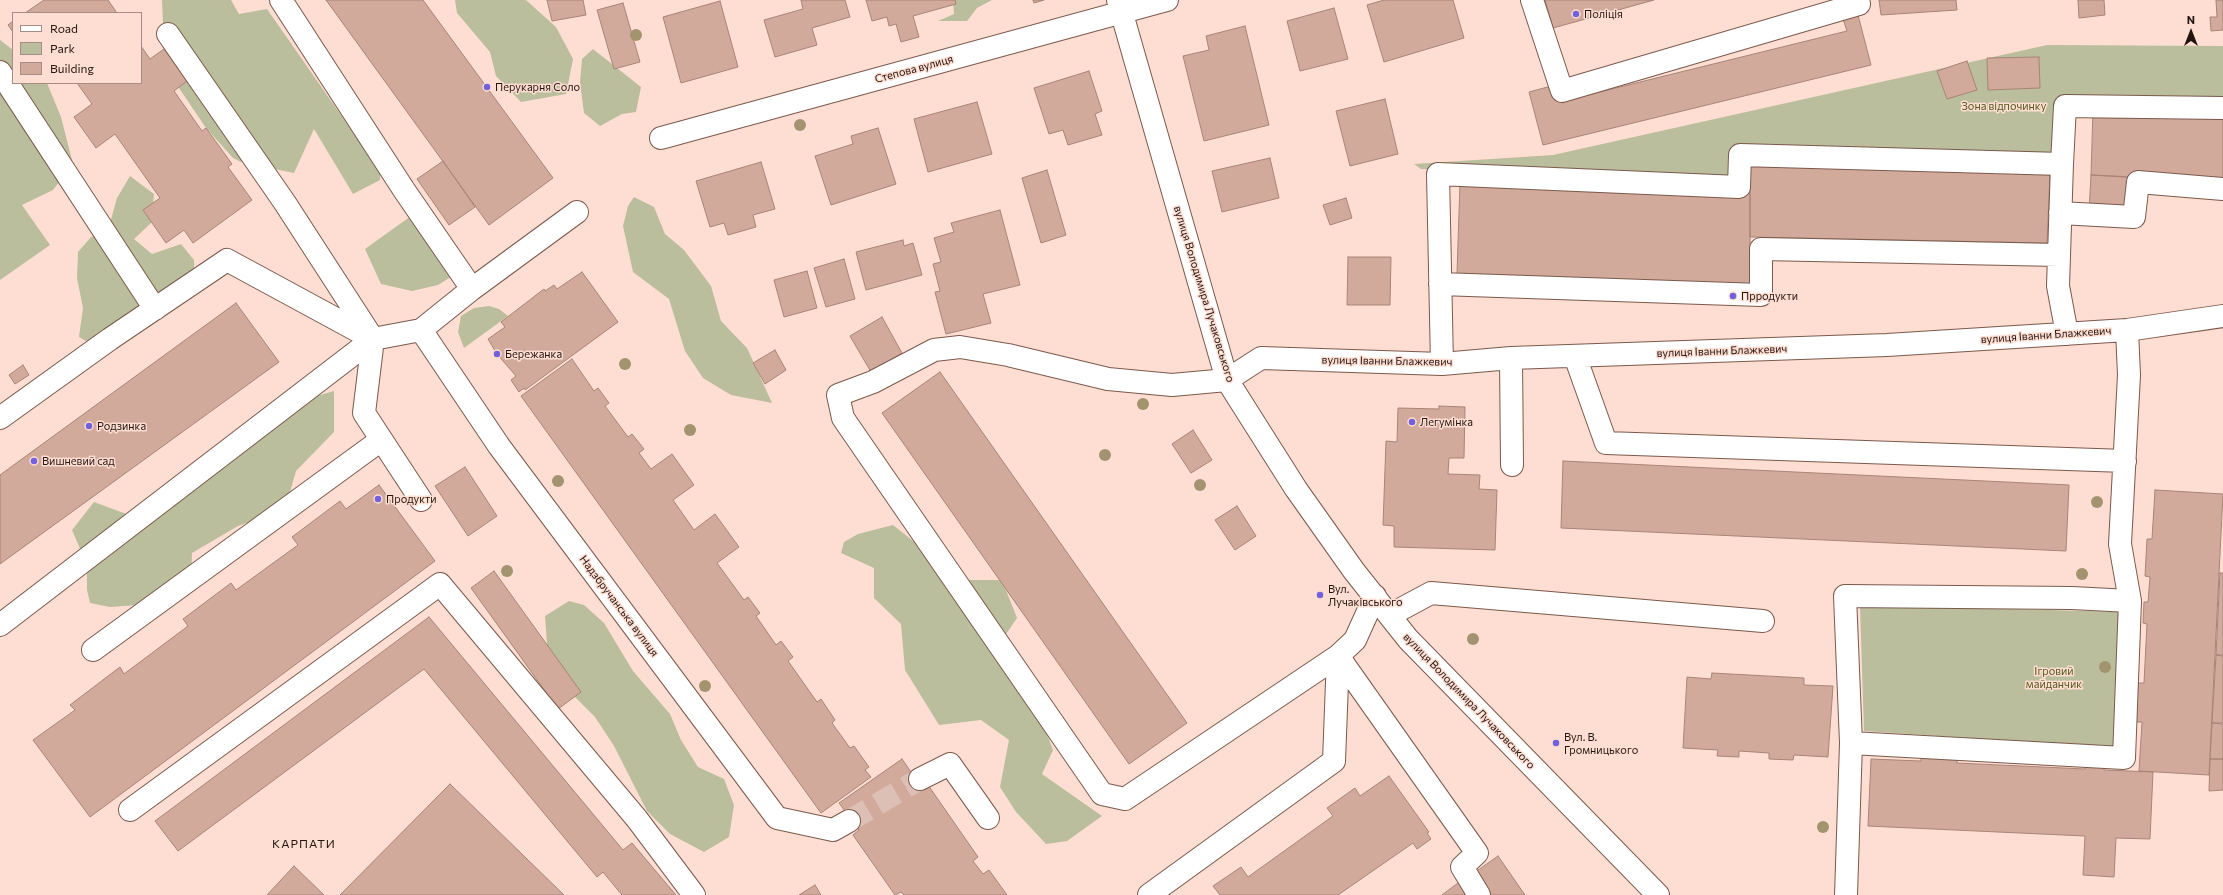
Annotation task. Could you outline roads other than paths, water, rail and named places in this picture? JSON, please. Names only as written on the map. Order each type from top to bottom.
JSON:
[{"type":"street","points":[[281,0],[404,190],[472,290]]},
{"type":"street","name":"Степова вулиця","points":[[661,138],[1120,6],[1166,0]]},
{"type":"street","points":[[1532,0],[1562,91],[1859,4],[1858,0]]},
{"type":"street","name":"вулиця Володимира Лучаковського","points":[[1120,6],[1227,380],[1296,489],[1354,571],[1422,654],[1658,895]]},
{"type":"street","points":[[168,34],[285,203],[373,339],[364,413],[421,500]]},
{"type":"street","points":[[0,72],[155,309]]},
{"type":"street","points":[[2067,334],[2058,286],[2065,106],[2223,108]]},
{"type":"street","points":[[1442,364],[1438,174],[1739,187],[1740,154],[2062,164]]},
{"type":"street","points":[[2060,214],[2134,216],[2138,182],[2223,189]]},
{"type":"street","points":[[0,625],[373,339],[421,330],[577,212]]},
{"type":"street","points":[[1440,284],[1761,295],[1761,249],[2059,255]]},
{"type":"street","points":[[0,418],[227,260],[373,339]]},
{"type":"street","name":"вулиця Іванни Блажкевич","points":[[1227,380],[1261,358],[1442,364],[1511,358],[1887,345],[2126,330],[2223,316]]},
{"type":"street","name":"Надзбручанська вулиця","points":[[421,330],[499,446],[777,818],[833,830],[849,821]]},
{"type":"street","points":[[1851,744],[2124,758],[2130,601],[2120,544],[2129,375],[2126,330]]},
{"type":"street","points":[[1227,380],[1172,385],[1108,379],[1008,355],[960,347],[934,350],[873,382],[838,395],[843,418],[1102,794],[1125,799],[1338,656],[1355,640],[1375,596]]},
{"type":"street","points":[[1574,356],[1606,443],[2125,461]]},
{"type":"street","points":[[1511,358],[1512,465]]},
{"type":"street","points":[[93,650],[381,440]]},
{"type":"street","points":[[130,810],[440,584],[637,819],[694,895]]},
{"type":"street","points":[[1390,615],[1431,593],[1763,621]]},
{"type":"street","points":[[1846,895],[1851,744],[1845,596],[2072,598],[2130,601]]},
{"type":"street","points":[[1149,895],[1334,761],[1338,656]]},
{"type":"street","points":[[1338,656],[1477,854],[1462,867],[1479,895]]},
{"type":"street","points":[[920,779],[950,764],[988,818]]},
{"type":"tunnel","points":[[849,821],[920,779]]},
{"type":"place","name":"Поліція","points":[[1576,14]]},
{"type":"place","name":"Перукарня Соло","points":[[487,87]]},
{"type":"place","name":"Прродукти","points":[[1733,296]]},
{"type":"place","name":"Бережанка","points":[[497,354]]},
{"type":"place","name":"Легумінка","points":[[1412,422]]},
{"type":"place","name":"Родзинка","points":[[89,426]]},
{"type":"place","name":"Вишневий сад","points":[[34,461]]},
{"type":"place","name":"Продукти","points":[[378,499]]},
{"type":"place","name":"Вул. Лучаківського","points":[[1320,595]]},
{"type":"place","name":"Вул. В. Громницького","points":[[1556,743]]},
{"type":"district","name":"КАРПАТИ","points":[[304,844]]},
{"type":"park label","name":"Зона відпочинку","points":[[2004,106]]},
{"type":"park label","name":"Ігровий майданчик","points":[[2054,677]]}]
